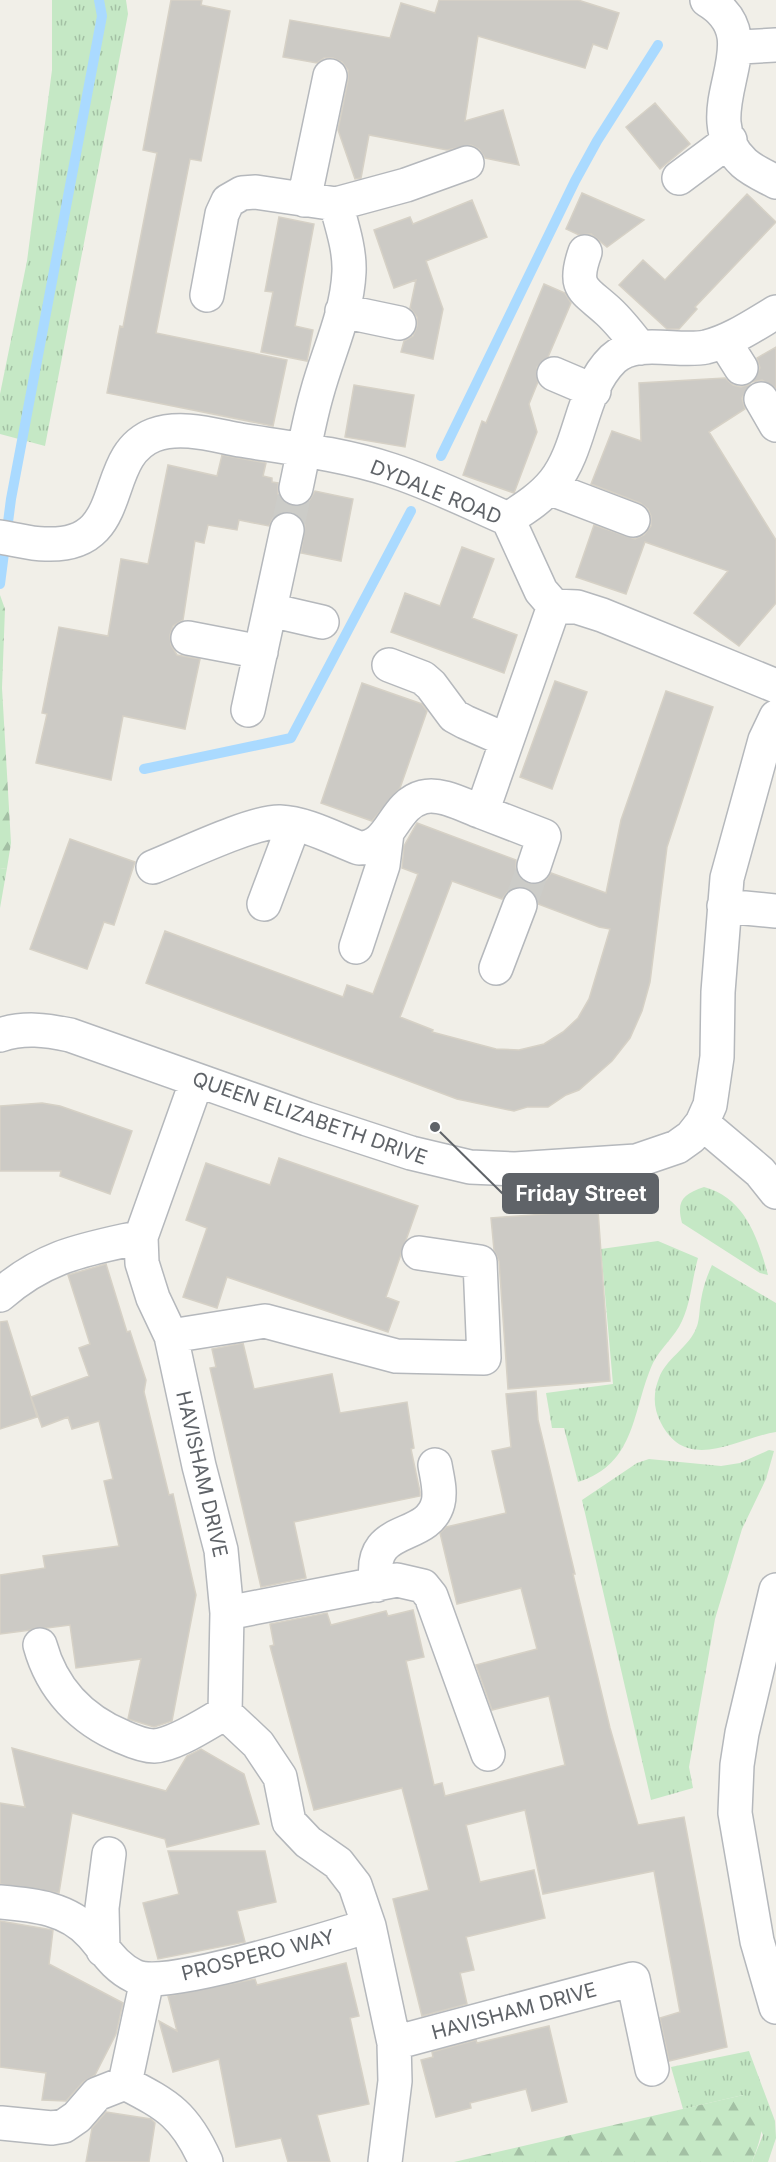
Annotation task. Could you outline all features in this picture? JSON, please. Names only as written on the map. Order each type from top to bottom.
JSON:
[{"type":"street","points":[[707,0],[721,7],[734,19],[741,47],[737,73],[726,110],[726,127],[730,140],[743,162],[776,182]]},
{"type":"street","points":[[741,47],[776,45]]},
{"type":"street","points":[[304,200],[330,76]]},
{"type":"street","points":[[679,178],[730,140]]},
{"type":"street","points":[[207,295],[219,230],[228,201],[242,193],[256,192],[336,204],[405,185],[466,163]]},
{"type":"street","points":[[296,488],[317,393],[342,311],[349,271],[345,238],[336,204]]},
{"type":"street","points":[[585,252],[579,270],[582,290],[606,309],[640,348]]},
{"type":"street","points":[[342,311],[399,323]]},
{"type":"street","points":[[508,519],[540,498],[549,488],[570,455],[594,391],[613,359],[625,351],[640,348],[704,347],[732,355],[774,317]]},
{"type":"street","points":[[554,374],[594,391]]},
{"type":"street","name":"DYDALE ROAD","points":[[0,537],[46,544],[67,542],[97,527],[108,512],[122,466],[133,450],[154,436],[192,432],[304,450],[391,470],[508,519],[541,591],[554,606]]},
{"type":"street","points":[[549,488],[633,520]]},
{"type":"street","points":[[248,710],[287,530]]},
{"type":"street","points":[[482,812],[554,606],[577,608],[602,615],[776,686]]},
{"type":"street","points":[[270,610],[322,622]]},
{"type":"street","points":[[188,638],[261,652]]},
{"type":"street","points":[[389,665],[423,678],[454,716],[506,740]]},
{"type":"street","name":"QUEEN ELIZABETH DRIVE","points":[[0,1035],[19,1030],[37,1029],[70,1035],[443,1162],[492,1170],[636,1161],[677,1147],[691,1137],[702,1123],[710,1105],[715,1075],[724,906],[736,842],[765,740],[776,717]]},
{"type":"street","points":[[153,867],[261,825],[279,822],[294,824],[359,848],[369,848],[379,843],[398,815],[409,804],[423,797],[438,798],[482,812],[544,836],[534,866]]},
{"type":"street","points":[[264,904],[294,824]]},
{"type":"street","points":[[356,947],[383,865],[387,833]]},
{"type":"street","points":[[496,968],[520,905]]},
{"type":"street","points":[[724,906],[776,911]]},
{"type":"street","name":"HAVISHAM DRIVE","points":[[197,1080],[141,1237],[142,1263],[153,1298],[171,1336],[199,1466],[221,1550],[227,1613],[225,1713]]},
{"type":"street","points":[[702,1123],[760,1172],[776,1192]]},
{"type":"street","points":[[0,1295],[46,1262],[68,1254],[141,1237]]},
{"type":"street","points":[[171,1336],[265,1321],[396,1356],[484,1358],[480,1262],[419,1253]]},
{"type":"street","points":[[377,1585],[374,1563],[379,1551],[393,1537],[423,1522],[434,1512],[438,1502],[439,1487],[435,1465]]},
{"type":"street","points":[[227,1613],[377,1585],[408,1581],[423,1586],[431,1596],[488,1754]]},
{"type":"street","points":[[773,1987],[751,1907],[735,1804],[742,1733],[776,1590]]},
{"type":"street","points":[[40,1645],[50,1674],[82,1715],[105,1730],[133,1741],[154,1746],[168,1743],[225,1713],[258,1744],[279,1777],[289,1822],[308,1842],[338,1863],[355,1886],[369,1926],[394,2043],[395,2081],[385,2162]]},
{"type":"street","points":[[103,1950],[102,1908],[109,1854]]},
{"type":"street","points":[[0,1902],[46,1908],[66,1915],[84,1927],[110,1960],[122,1970],[147,1980],[125,2084]]},
{"type":"street","name":"PROSPERO WAY","points":[[147,1980],[241,1962],[369,1926]]},
{"type":"street","name":"HAVISHAM DRIVE","points":[[394,2043],[633,1979],[652,2069]]},
{"type":"street","points":[[1,2123],[52,2128],[64,2126],[77,2117],[97,2094],[125,2084],[167,2106],[181,2118],[193,2133],[206,2162]]},
{"type":"green space","points":[[52,0],[126,0],[128,14],[45,446],[0,434],[0,394],[27,261],[52,70]]},
{"type":"green space","points":[[0,595],[5,609],[2,688],[11,843],[7,868],[0,869]]},
{"type":"green space","points":[[7,868],[0,908],[0,869]]},
{"type":"green space","points":[[704,1187],[730,1200],[748,1221],[760,1247],[768,1275],[760,1273],[682,1223],[680,1209],[683,1199],[691,1192]]},
{"type":"green space","points":[[658,1241],[698,1258],[685,1314],[676,1332],[653,1363],[630,1433],[622,1449],[612,1462],[597,1474],[578,1482],[564,1428],[552,1428],[546,1393],[613,1384],[601,1249]]},
{"type":"green space","points":[[712,1265],[776,1303],[776,1432],[714,1449],[699,1450],[684,1447],[672,1438],[658,1417],[655,1395],[662,1371],[687,1343],[697,1327],[703,1291]]},
{"type":"green space","points":[[769,1450],[774,1451],[766,1479],[742,1529],[715,1619],[689,1767],[693,1788],[651,1800],[582,1500],[637,1463],[649,1459],[721,1466],[740,1463]]},
{"type":"green space","points":[[749,2051],[775,2121],[776,2138],[768,2162],[752,2162],[763,2135],[743,2095],[683,2109],[671,2067]]},
{"type":"green space","points":[[743,2095],[755,2098],[761,2115],[760,2138],[752,2162],[454,2162]]},
{"type":"building","points":[[171,0],[202,0],[201,5],[230,11],[201,161],[190,159],[156,333],[287,360],[273,426],[107,393],[120,326],[123,327],[157,153],[143,150]]},
{"type":"building","points":[[439,0],[578,0],[619,13],[607,49],[593,44],[585,68],[478,36],[465,121],[503,110],[519,165],[485,158],[479,149],[471,145],[447,150],[369,135],[361,178],[355,179],[338,130],[348,70],[342,62],[333,58],[324,58],[317,63],[283,57],[290,20],[390,38],[401,3],[435,13]]},
{"type":"building","points":[[655,103],[690,144],[660,169],[626,127]]},
{"type":"building","points":[[582,193],[644,220],[607,247],[591,234],[579,235],[566,229]]},
{"type":"building","points":[[747,194],[776,222],[695,307],[697,309],[679,329],[667,329],[619,285],[643,260],[665,280]]},
{"type":"building","points":[[472,200],[487,237],[426,261],[443,309],[433,359],[401,352],[404,341],[413,336],[417,326],[417,317],[410,308],[416,280],[394,288],[374,230],[410,217],[413,224]]},
{"type":"building","points":[[279,217],[314,224],[295,326],[313,330],[307,361],[261,352],[273,292],[265,291]]},
{"type":"building","points":[[544,284],[565,293],[571,303],[548,357],[537,367],[538,382],[529,404],[537,432],[514,493],[463,475],[482,421],[486,423]]},
{"type":"building","points":[[776,347],[776,388],[762,380],[752,382],[760,368],[757,358]]},
{"type":"building","points":[[725,378],[733,385],[741,387],[750,384],[742,398],[745,409],[709,432],[776,540],[776,603],[739,646],[694,613],[728,571],[645,542],[626,594],[576,577],[594,525],[635,539],[644,535],[651,526],[648,509],[640,503],[591,484],[612,431],[641,441],[639,383]]},
{"type":"building","points":[[354,385],[414,395],[405,447],[345,437]]},
{"type":"building","points":[[222,455],[266,463],[263,476],[272,478],[272,482],[278,483],[278,494],[283,501],[292,506],[301,506],[309,501],[315,491],[353,499],[341,561],[301,553],[305,525],[300,517],[292,512],[281,512],[273,518],[269,526],[239,520],[237,530],[208,525],[204,543],[195,541],[183,620],[173,626],[170,635],[171,645],[177,655],[200,659],[185,729],[123,716],[111,780],[36,763],[47,714],[42,713],[59,627],[108,636],[121,559],[148,564],[168,465],[217,476]]},
{"type":"building","points":[[462,547],[494,559],[472,618],[517,635],[504,673],[391,632],[405,593],[440,606]]},
{"type":"building","points":[[555,681],[587,692],[552,789],[520,777]]},
{"type":"building","points":[[362,683],[422,704],[427,711],[400,788],[372,821],[321,803]]},
{"type":"building","points":[[666,691],[713,707],[667,847],[650,982],[642,1011],[630,1038],[612,1061],[579,1090],[566,1095],[548,1107],[527,1107],[514,1111],[457,1099],[146,983],[165,931],[343,997],[347,985],[373,994],[418,874],[402,868],[404,846],[417,823],[516,860],[516,870],[520,879],[528,884],[538,884],[546,880],[551,873],[606,893],[621,820]],"holes":[[[452,881],[502,899],[509,890],[526,887],[535,894],[538,904],[610,929],[589,999],[578,1018],[563,1032],[544,1044],[519,1050],[496,1049],[432,1032],[433,1030],[400,1017]]]},
{"type":"building","points":[[70,839],[135,862],[114,925],[104,922],[87,969],[30,949]]},
{"type":"building","points":[[42,1103],[60,1106],[132,1131],[110,1194],[60,1176],[61,1171],[0,1171],[0,1106]]},
{"type":"building","points":[[279,1158],[418,1206],[386,1297],[399,1302],[388,1332],[227,1277],[217,1308],[183,1297],[207,1228],[186,1220],[206,1163],[270,1185]]},
{"type":"building","points":[[598,1210],[610,1381],[508,1389],[499,1261],[494,1250],[491,1218]]},
{"type":"building","points":[[106,1264],[127,1332],[130,1331],[146,1380],[144,1392],[169,1495],[173,1494],[196,1595],[172,1721],[154,1727],[128,1719],[141,1659],[76,1668],[70,1625],[0,1634],[0,1575],[45,1568],[43,1556],[119,1546],[104,1481],[113,1479],[99,1421],[72,1429],[68,1417],[42,1427],[31,1397],[89,1376],[79,1348],[90,1344],[68,1275]]},
{"type":"building","points":[[7,1321],[37,1417],[0,1429],[0,1322]]},
{"type":"building","points":[[243,1343],[254,1389],[332,1374],[340,1413],[407,1402],[414,1448],[411,1449],[420,1492],[420,1496],[294,1522],[306,1578],[261,1587],[210,1368],[216,1367],[212,1349]]},
{"type":"building","points":[[536,1391],[538,1420],[575,1574],[573,1574],[610,1728],[638,1825],[684,1817],[727,2047],[669,2061],[660,2018],[680,2012],[654,1871],[543,1894],[525,1810],[466,1825],[480,1882],[534,1870],[545,1918],[466,1937],[474,1970],[460,1973],[467,2004],[422,2016],[393,1899],[429,1890],[402,1788],[314,1810],[270,1646],[274,1645],[270,1624],[327,1613],[331,1625],[386,1611],[388,1616],[413,1610],[424,1657],[406,1661],[434,1785],[442,1783],[445,1796],[565,1765],[549,1696],[492,1710],[476,1665],[537,1649],[521,1588],[457,1604],[440,1533],[446,1527],[506,1513],[492,1451],[511,1447],[506,1394]]},
{"type":"building","points":[[12,1748],[166,1791],[187,1756],[201,1749],[244,1774],[259,1824],[167,1847],[165,1839],[72,1813],[59,1893],[0,1884],[0,1803],[25,1807]]},
{"type":"building","points":[[168,1851],[265,1851],[276,1902],[237,1911],[245,1942],[158,1959],[143,1903],[179,1894]]},
{"type":"building","points":[[0,1921],[53,1930],[49,1964],[123,2003],[116,2034],[95,2075],[83,2082],[66,2101],[42,2100],[46,2073],[0,2067]]},
{"type":"building","points":[[346,1963],[359,2016],[350,2018],[369,2104],[317,2115],[330,2162],[288,2162],[281,2138],[236,2147],[219,2059],[173,2072],[159,2021],[177,2031],[168,1996],[255,1979],[257,1985]]},
{"type":"building","points":[[549,2026],[567,2102],[532,2111],[526,2089],[470,2103],[471,2108],[436,2117],[421,2060],[433,2057],[432,2052],[476,2040],[477,2043]]},
{"type":"building","points":[[106,2112],[151,2119],[155,2123],[149,2162],[86,2162],[92,2128]]},
{"type":"waterway","points":[[0,584],[11,499],[102,16],[99,0]]},
{"type":"waterway","points":[[441,456],[575,181],[597,141],[658,45]]},
{"type":"waterway","points":[[144,769],[291,738],[411,511]]},
{"type":"tunnel","points":[[287,530],[296,488]]},
{"type":"tunnel","points":[[520,905],[534,866]]},
{"type":"place","name":"Friday Street","points":[[435,1127]]}]
